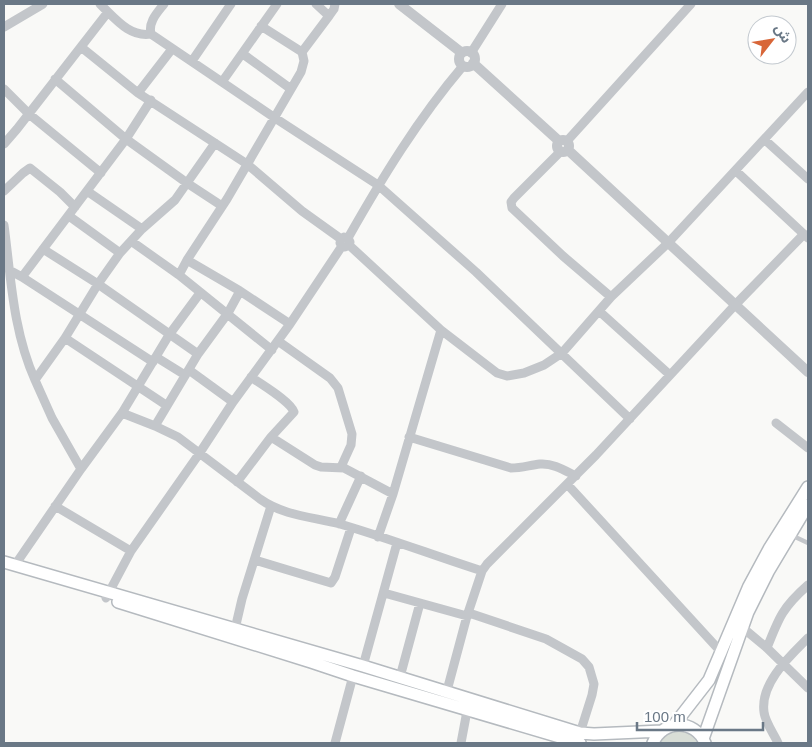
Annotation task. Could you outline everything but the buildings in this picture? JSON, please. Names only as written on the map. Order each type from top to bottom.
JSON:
[{"type":"main road","points":[[4,569],[235,629],[363,666],[400,677],[445,697],[467,710],[580,738],[594,734],[662,731],[674,725],[709,680],[749,586],[808,487]]},
{"type":"main road","points":[[704,741],[756,596],[808,505]]},
{"type":"main road","points":[[4,562],[107,595],[151,613],[353,676],[445,697],[580,738]]},
{"type":"main road","points":[[674,725],[691,727],[698,732],[704,741]]},
{"type":"main road","points":[[653,743],[662,731]]},
{"type":"street","points":[[4,27],[43,4]]},
{"type":"street","points":[[100,4],[121,24],[136,33],[143,35],[151,34],[378,185],[476,272],[630,419]]},
{"type":"street","points":[[151,34],[150,26],[152,20],[164,4]]},
{"type":"street","points":[[192,61],[231,4]]},
{"type":"street","points":[[222,82],[276,4]]},
{"type":"street","points":[[316,4],[330,16]]},
{"type":"street","points":[[302,52],[330,16],[335,4]]},
{"type":"street","points":[[398,4],[466,53]]},
{"type":"street","points":[[502,4],[459,61],[468,64],[564,146],[808,372]]},
{"type":"street","points":[[611,297],[563,256],[512,208],[511,202],[564,146],[691,4]]},
{"type":"street","points":[[4,144],[108,12]]},
{"type":"street","points":[[180,275],[187,260],[275,118],[303,65],[302,52],[262,26]]},
{"type":"street","points":[[80,47],[138,93],[247,164],[302,211],[345,242],[441,330],[497,374],[507,376],[536,369],[562,353],[611,297],[668,243],[808,92]]},
{"type":"street","points":[[138,93],[172,49]]},
{"type":"street","points":[[243,54],[291,89]]},
{"type":"street","points":[[107,595],[131,551],[251,376],[290,324],[345,242],[378,185],[426,114],[468,64]]},
{"type":"street","points":[[55,79],[126,139],[222,206]]},
{"type":"street","points":[[4,89],[29,114],[101,173]]},
{"type":"street","points":[[22,277],[126,139],[151,100]]},
{"type":"street","points":[[765,140],[808,179]]},
{"type":"street","points":[[35,380],[65,338],[98,284],[120,253],[142,228],[169,206],[215,143]]},
{"type":"street","points":[[4,191],[23,173],[31,169],[60,192],[75,207]]},
{"type":"street","points":[[445,697],[482,571],[496,554],[576,476],[736,304],[806,236],[736,171]]},
{"type":"street","points":[[87,191],[142,228]]},
{"type":"street","points":[[68,216],[120,253]]},
{"type":"street","points":[[4,225],[8,270],[20,341],[52,418],[81,469]]},
{"type":"street","points":[[131,241],[180,275],[272,350]]},
{"type":"street","points":[[43,249],[98,284],[198,354]]},
{"type":"street","points":[[187,260],[240,290],[290,324]]},
{"type":"street","points":[[8,270],[154,359],[187,372],[233,402]]},
{"type":"street","points":[[155,426],[198,354],[228,313],[240,290]]},
{"type":"street","points":[[16,565],[55,506],[122,413],[170,334],[200,293]]},
{"type":"street","points":[[599,311],[670,375]]},
{"type":"street","points":[[378,537],[393,494],[441,330]]},
{"type":"street","points":[[65,338],[166,405]]},
{"type":"street","points":[[278,341],[330,378],[338,388],[352,434],[351,445],[341,467]]},
{"type":"street","points":[[238,482],[272,437],[292,416],[294,410],[251,376]]},
{"type":"street","points":[[122,413],[178,437],[271,506],[293,514],[339,524],[482,571]]},
{"type":"street","points":[[776,423],[808,448]]},
{"type":"street","points":[[272,437],[315,465],[321,467],[341,467],[393,494]]},
{"type":"street","points":[[409,437],[512,468],[544,464],[558,467],[576,476]]},
{"type":"street","points":[[339,524],[361,476]]},
{"type":"street","points":[[567,484],[722,653]]},
{"type":"street","points":[[55,506],[131,551]]},
{"type":"street","points":[[235,629],[242,599],[271,506]]},
{"type":"street","points":[[255,560],[330,583],[335,577],[351,528]]},
{"type":"street","points":[[363,666],[397,543]]},
{"type":"street","points":[[767,648],[778,620],[788,603],[808,585]]},
{"type":"street","points":[[384,593],[468,614],[546,639],[582,659],[589,667],[594,684],[580,738]]},
{"type":"street","points":[[400,677],[420,603]]},
{"type":"street","points":[[743,628],[767,648],[808,688]]},
{"type":"street","points":[[778,743],[765,716],[764,705],[768,688],[782,663],[808,638]]},
{"type":"street","points":[[335,743],[353,676]]},
{"type":"street","points":[[461,743],[467,710]]},
{"type":"lane","points":[[790,534],[808,543]]},
{"type":"shaded area","points":[[678,730],[689,733],[698,743],[658,743],[667,733]]}]
